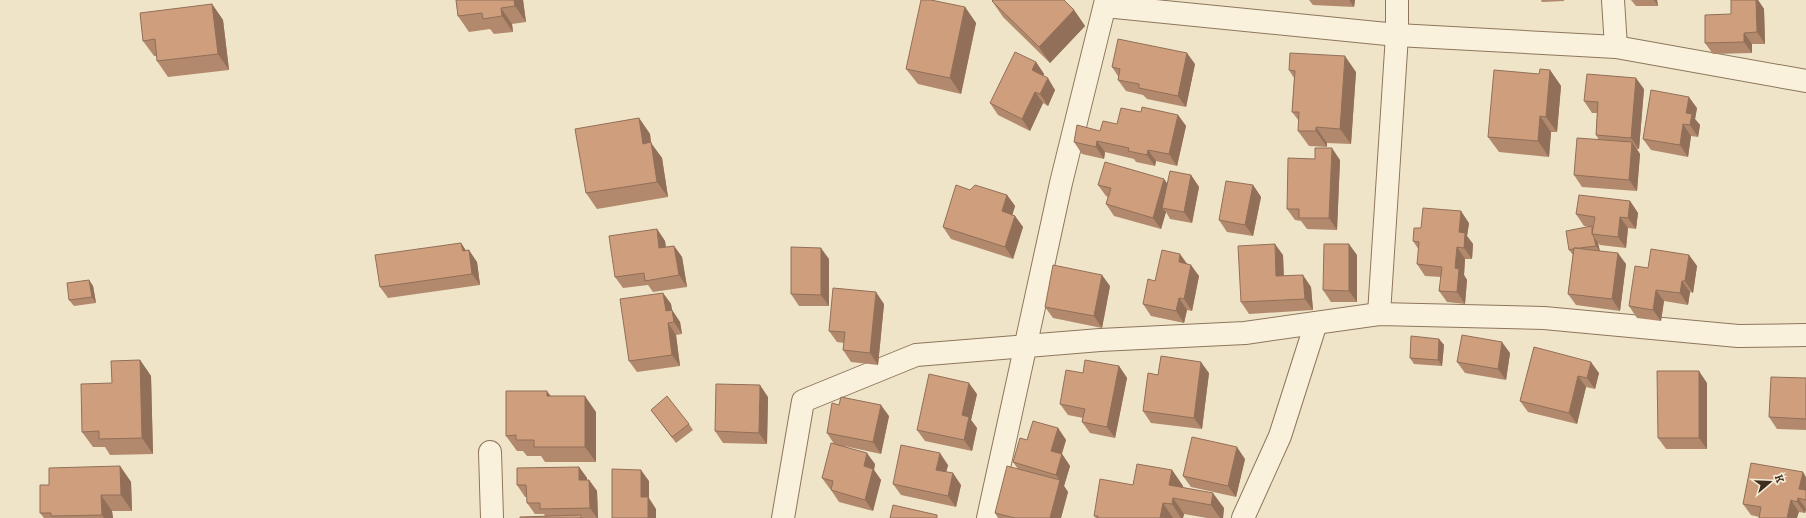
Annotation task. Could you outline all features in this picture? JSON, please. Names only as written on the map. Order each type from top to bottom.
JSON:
[{"type":"street","points":[[1379,314],[1397,35],[1397,0]]},
{"type":"street","points":[[1613,0],[1616,47]]},
{"type":"street","points":[[988,518],[1061,184],[1105,3],[1397,35],[1616,47],[1806,81]]},
{"type":"street","points":[[783,518],[803,402],[916,355],[1026,346],[1245,333],[1379,314],[1544,318],[1738,336],[1806,335]]},
{"type":"street","points":[[1243,518],[1280,436],[1316,323]]},
{"type":"street","points":[[490,452],[492,518]]},
{"type":"building","points":[[456,0],[514,0],[515,6],[501,8],[502,16],[483,19],[482,13],[458,16]]},
{"type":"building","points":[[921,0],[931,0],[965,7],[950,78],[906,69]]},
{"type":"building","points":[[1064,0],[1074,10],[1039,47],[992,1]]},
{"type":"building","points":[[1731,0],[1756,0],[1757,32],[1744,33],[1744,42],[1705,43],[1705,15],[1731,14]]},
{"type":"building","points":[[212,4],[218,54],[157,61],[155,39],[143,41],[140,13]]},
{"type":"building","points":[[1118,39],[1187,53],[1178,96],[1139,88],[1139,84],[1118,80],[1120,69],[1112,67]]},
{"type":"building","points":[[1015,52],[1036,62],[1032,70],[1048,78],[1040,94],[1035,92],[1022,119],[990,103]]},
{"type":"building","points":[[1290,53],[1345,56],[1340,129],[1316,127],[1316,131],[1298,131],[1299,112],[1292,112],[1295,71],[1289,70]]},
{"type":"building","points":[[1540,69],[1550,70],[1546,117],[1540,116],[1538,141],[1488,137],[1494,70],[1539,74]]},
{"type":"building","points":[[1587,74],[1636,78],[1631,138],[1596,135],[1598,102],[1584,101]]},
{"type":"building","points":[[1651,90],[1689,97],[1686,113],[1692,114],[1690,125],[1683,124],[1680,145],[1643,139]]},
{"type":"building","points":[[1142,107],[1178,115],[1169,154],[1148,150],[1147,155],[1128,151],[1129,148],[1097,141],[1096,147],[1074,142],[1077,125],[1100,131],[1103,121],[1117,124],[1121,108],[1141,112]]},
{"type":"building","points":[[639,118],[643,144],[651,142],[657,182],[586,193],[575,129]]},
{"type":"building","points":[[1577,138],[1632,142],[1629,180],[1574,175]]},
{"type":"building","points":[[1315,148],[1332,148],[1329,218],[1299,218],[1299,209],[1287,209],[1288,158],[1315,159]]},
{"type":"building","points":[[1105,162],[1164,179],[1153,218],[1106,204],[1111,188],[1098,185]]},
{"type":"building","points":[[1170,171],[1191,175],[1184,212],[1162,208]]},
{"type":"building","points":[[1226,181],[1253,185],[1245,225],[1219,220]]},
{"type":"building","points":[[956,185],[970,190],[975,185],[1007,195],[1002,211],[1015,216],[1005,247],[943,227]]},
{"type":"building","points":[[1579,195],[1630,201],[1628,218],[1620,217],[1618,237],[1592,234],[1595,217],[1576,214]]},
{"type":"building","points":[[1423,208],[1461,211],[1459,232],[1465,233],[1464,248],[1457,247],[1455,268],[1459,269],[1457,292],[1439,291],[1442,267],[1417,264],[1419,242],[1413,241],[1414,228],[1421,228]]},
{"type":"building","points":[[1592,226],[1592,234],[1596,246],[1574,248],[1569,250],[1566,231]]},
{"type":"building","points":[[657,229],[659,248],[674,246],[679,275],[645,281],[644,273],[615,277],[609,236]]},
{"type":"building","points":[[461,243],[463,251],[469,250],[472,274],[380,287],[375,255]]},
{"type":"building","points":[[1275,244],[1276,276],[1303,275],[1305,299],[1241,302],[1238,246]]},
{"type":"building","points":[[1324,244],[1349,244],[1349,291],[1323,290]]},
{"type":"building","points":[[791,247],[821,248],[821,295],[791,294]]},
{"type":"building","points":[[1574,248],[1618,253],[1612,299],[1568,294]]},
{"type":"building","points":[[1651,249],[1689,255],[1685,281],[1682,281],[1680,293],[1656,290],[1653,310],[1629,306],[1635,266],[1648,268]]},
{"type":"building","points":[[1162,250],[1180,254],[1179,262],[1191,265],[1184,299],[1179,298],[1176,311],[1143,304],[1148,279],[1155,281]]},
{"type":"building","points":[[1053,265],[1102,275],[1094,316],[1045,307]]},
{"type":"building","points":[[89,280],[92,297],[69,300],[67,283]]},
{"type":"building","points":[[833,288],[876,292],[870,353],[843,350],[845,332],[829,331]]},
{"type":"building","points":[[663,293],[666,311],[672,310],[674,322],[668,323],[672,355],[629,361],[620,299]]},
{"type":"building","points":[[1462,335],[1502,342],[1498,369],[1457,362]]},
{"type":"building","points":[[1411,336],[1439,339],[1438,360],[1410,358]]},
{"type":"building","points":[[1534,347],[1591,362],[1587,378],[1578,376],[1569,413],[1520,401]]},
{"type":"building","points":[[1161,356],[1201,362],[1194,418],[1143,411],[1148,373],[1158,375]]},
{"type":"building","points":[[140,360],[142,438],[99,439],[99,431],[82,432],[81,384],[112,383],[111,361]]},
{"type":"building","points":[[1085,360],[1119,366],[1107,427],[1082,422],[1085,409],[1060,404],[1066,370],[1083,373]]},
{"type":"building","points":[[1657,371],[1699,371],[1699,438],[1658,438]]},
{"type":"building","points":[[929,374],[969,383],[962,415],[969,417],[964,440],[917,430]]},
{"type":"building","points":[[1771,377],[1806,378],[1806,419],[1769,417]]},
{"type":"building","points":[[716,384],[760,385],[759,433],[715,431]]},
{"type":"building","points":[[506,391],[547,391],[547,396],[585,396],[585,447],[534,447],[534,440],[516,440],[516,435],[506,436]]},
{"type":"building","points":[[667,396],[689,424],[672,437],[651,410]]},
{"type":"building","points":[[841,397],[881,405],[873,442],[827,433],[832,403],[839,405]]},
{"type":"building","points":[[1033,421],[1058,428],[1051,451],[1062,454],[1056,475],[1013,462],[1020,438],[1027,440]]},
{"type":"building","points":[[1192,437],[1237,447],[1228,486],[1183,476]]},
{"type":"building","points":[[831,443],[867,453],[864,466],[873,469],[865,500],[831,490],[833,481],[822,478]]},
{"type":"building","points":[[901,445],[940,453],[936,470],[953,473],[948,496],[893,484]]},
{"type":"building","points":[[1751,463],[1803,472],[1799,489],[1806,490],[1806,500],[1798,498],[1797,502],[1791,500],[1787,518],[1759,518],[1761,507],[1743,504]]},
{"type":"building","points":[[1137,464],[1172,470],[1169,485],[1213,493],[1211,505],[1173,498],[1172,504],[1163,503],[1160,518],[1098,518],[1098,516],[1094,516],[1100,479],[1133,485]]},
{"type":"building","points":[[120,466],[121,495],[101,495],[102,515],[51,516],[51,513],[40,513],[40,485],[49,485],[49,468]]},
{"type":"building","points":[[1007,466],[1060,480],[1050,518],[1015,518],[995,513]]},
{"type":"building","points":[[579,467],[579,480],[589,480],[590,508],[540,509],[540,503],[527,503],[526,485],[517,485],[517,468]]},
{"type":"building","points":[[612,469],[641,470],[641,497],[648,497],[648,518],[612,518]]},
{"type":"building","points":[[893,505],[937,515],[937,518],[890,518]]},
{"type":"building","points":[[581,515],[581,518],[520,518],[520,517]]}]
